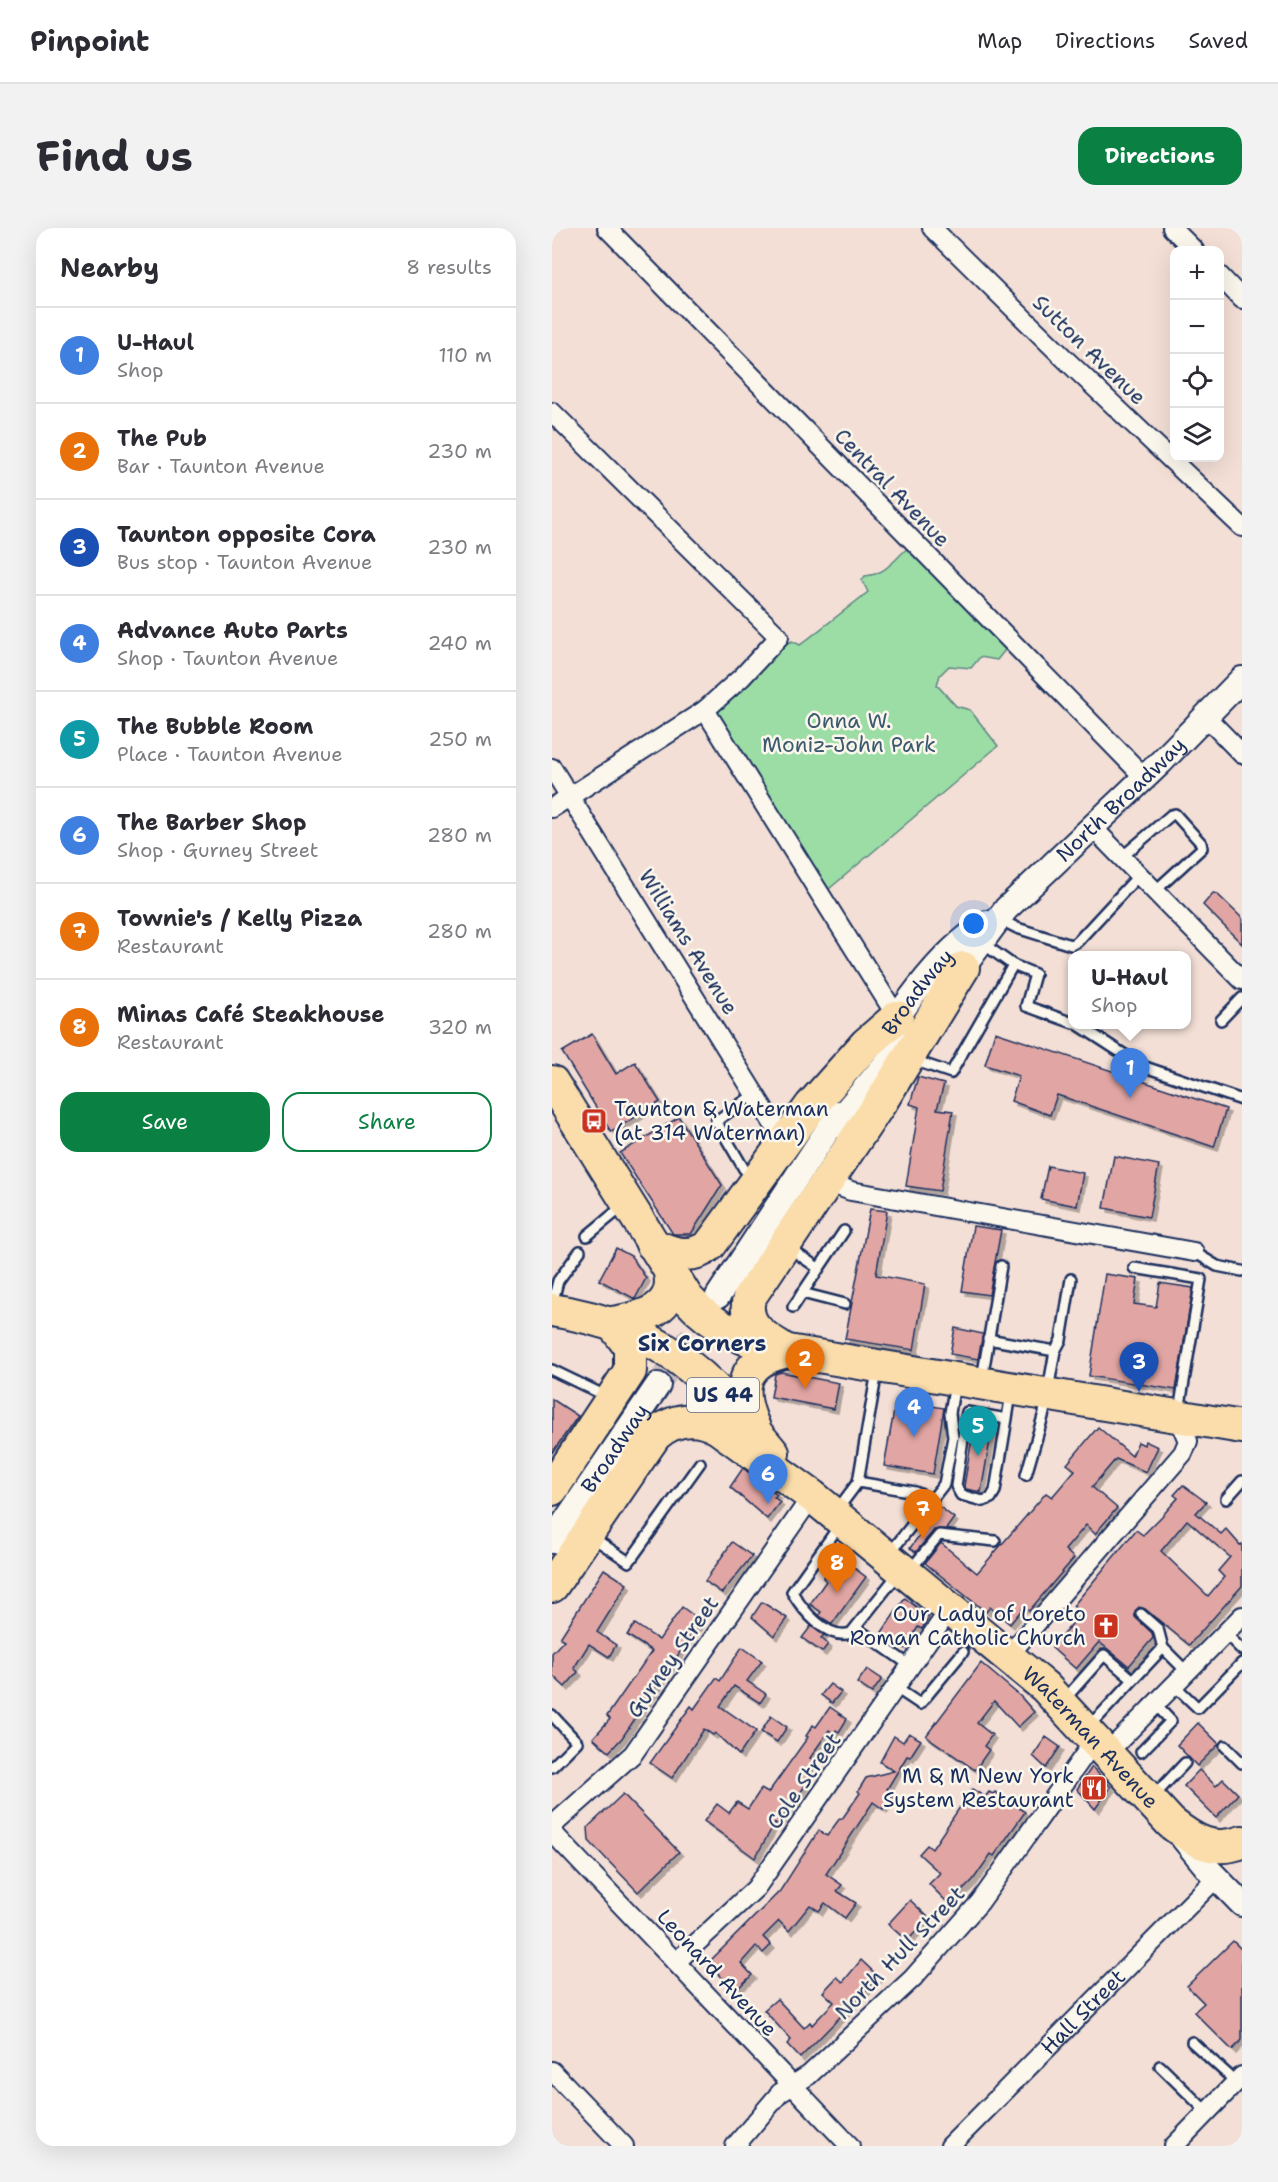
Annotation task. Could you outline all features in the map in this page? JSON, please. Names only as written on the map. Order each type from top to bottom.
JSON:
[{"type":"highway","points":[[788,1351],[755,1329],[747,1310],[752,1291],[828,1182],[963,968]]},
{"type":"highway","points":[[652,1244],[681,1255],[694,1254],[705,1249],[716,1239],[786,1138],[855,1054],[897,1017]]},
{"type":"highway","points":[[552,1082],[687,1298],[714,1323],[751,1341],[788,1351],[1242,1427]]},
{"type":"highway","points":[[552,1489],[628,1376],[632,1357],[627,1341],[612,1323],[638,1318],[657,1311],[668,1294],[670,1272]]},
{"type":"highway","name":"US 44","points":[[552,1307],[612,1323],[650,1340],[690,1365],[722,1394],[759,1437],[830,1511]]},
{"type":"highway","points":[[759,1437],[747,1407],[745,1381],[750,1369],[759,1360],[788,1351]]},
{"type":"highway","points":[[552,1586],[651,1440],[665,1427],[684,1421],[705,1422],[718,1428],[830,1511]]},
{"type":"highway","name":"Waterman Avenue","points":[[830,1511],[894,1573],[950,1609],[1061,1703],[1171,1823]]},
{"type":"highway","name":"US 44","points":[[1171,1823],[1195,1841],[1208,1845],[1226,1847],[1242,1842]]},
{"type":"main road","name":"North Broadway","points":[[997,918],[1145,778],[1242,679]]},
{"type":"main road","name":"Broadway","points":[[833,1126],[853,1088],[897,1017],[956,948],[980,928],[997,918]]},
{"type":"main road","name":"Broadway","points":[[833,1126],[963,968],[997,918]]},
{"type":"main road","points":[[718,1296],[833,1126]]},
{"type":"main road","name":"Broadway","points":[[552,1541],[658,1385]]},
{"type":"main road","name":"Waterman Avenue","points":[[1171,1823],[1216,1878],[1242,1904]]},
{"type":"street","name":"Central Avenue","points":[[607,228],[1145,778]]},
{"type":"street","name":"Sutton Avenue","points":[[932,228],[1242,527]]},
{"type":"street","points":[[1172,228],[1190,246]]},
{"type":"street","points":[[1224,280],[1242,299]]},
{"type":"street","points":[[552,412],[779,637],[742,677],[705,710],[552,808]]},
{"type":"street","points":[[705,710],[897,1017]]},
{"type":"street","points":[[1206,717],[1242,754]]},
{"type":"street","name":"Williams Avenue","points":[[552,768],[755,1095],[786,1138]]},
{"type":"street","points":[[1093,828],[1242,980]]},
{"type":"street","points":[[828,1182],[851,1191],[1194,1252]]},
{"type":"street","points":[[1008,1656],[1183,1453],[1188,1441],[1178,1417]]},
{"type":"street","name":"Gurney Street","points":[[552,1826],[633,1754],[830,1511]]},
{"type":"street","name":"Cole Street","points":[[676,1962],[756,1888],[950,1609]]},
{"type":"street","name":"North Hull Street","points":[[735,2146],[780,2093],[809,2075],[913,1978],[980,1902],[1096,1741],[1155,1704],[1242,1616]]},
{"type":"street","name":"Leonard Avenue","points":[[552,1832],[850,2146]]},
{"type":"street","name":"Hall Street","points":[[950,2146],[1216,1878]]},
{"type":"street","points":[[552,2071],[624,2146]]},
{"type":"street","points":[[1174,2146],[1239,2079]]},
{"type":"lane","points":[[1122,857],[1171,814],[1175,814],[1201,843],[1202,848],[1155,891]]},
{"type":"lane","points":[[997,918],[1017,928],[1071,945],[1078,941],[1139,875]]},
{"type":"lane","points":[[982,943],[1013,965],[1035,974],[1026,1006],[1068,1021]]},
{"type":"lane","points":[[908,1058],[951,1073],[1013,965]]},
{"type":"lane","points":[[1221,1020],[1242,998]]},
{"type":"lane","points":[[1085,1029],[1142,1066],[1242,1100]]},
{"type":"lane","points":[[755,1095],[716,1121],[744,1169],[758,1178]]},
{"type":"lane","points":[[587,1236],[627,1203]]},
{"type":"lane","points":[[792,1307],[844,1232]]},
{"type":"lane","points":[[784,1245],[818,1268]]},
{"type":"lane","points":[[552,1307],[558,1281],[580,1251]]},
{"type":"lane","points":[[1194,1252],[1217,1266],[1242,1271]]},
{"type":"lane","points":[[878,1366],[858,1482],[854,1491],[830,1511],[792,1592],[805,1612],[829,1630],[843,1635],[856,1628],[894,1573],[945,1480],[953,1437],[950,1413],[988,1339],[1001,1266]]},
{"type":"lane","points":[[1134,1268],[1201,1279],[1178,1417]]},
{"type":"lane","points":[[1026,1475],[1047,1394],[1054,1351],[1061,1340],[1071,1279]]},
{"type":"lane","points":[[802,1293],[845,1304]]},
{"type":"lane","points":[[988,1339],[1054,1351]]},
{"type":"lane","points":[[552,1370],[602,1391],[613,1400]]},
{"type":"lane","points":[[1007,1419],[967,1412],[956,1490],[961,1495],[987,1500],[994,1495],[1007,1419],[1012,1389]]},
{"type":"lane","points":[[588,1534],[629,1562],[700,1463]]},
{"type":"lane","points":[[1226,1499],[1242,1481]]},
{"type":"lane","points":[[858,1482],[915,1492],[933,1500]]},
{"type":"lane","points":[[894,1573],[939,1535],[995,1541]]},
{"type":"lane","points":[[1141,1614],[1158,1629],[1163,1648],[1188,1672]]},
{"type":"lane","points":[[856,1628],[911,1666]]},
{"type":"lane","points":[[1225,1633],[1242,1650]]},
{"type":"lane","points":[[1096,1741],[1132,1679],[1139,1676],[1163,1648]]},
{"type":"lane","points":[[896,1688],[920,1704],[963,1652]]},
{"type":"lane","points":[[1061,1703],[1104,1655],[1132,1679]]},
{"type":"lane","points":[[1174,1685],[1198,1708],[1242,1663]]},
{"type":"lane","points":[[1141,1752],[1171,1721],[1155,1704]]},
{"type":"lane","points":[[552,1715],[577,1742],[552,1767]]},
{"type":"lane","points":[[1225,1746],[1242,1763]]},
{"type":"lane","points":[[1150,1800],[1185,1763]]},
{"type":"lane","points":[[1192,2042],[1239,2079]]},
{"type":"lane","points":[[1160,2066],[1207,2112]]},
{"type":"green space","name":"Onna W. Moniz-John Park","points":[[910,546],[1009,645],[997,660],[980,657],[971,668],[949,666],[940,675],[937,685],[956,706],[970,710],[998,746],[829,889],[765,809],[713,713],[778,647],[792,641],[800,645],[868,592],[862,580],[865,576],[885,569]]},
{"type":"building","points":[[1213,893],[1217,894],[1242,918],[1242,944],[1203,905]]},
{"type":"building","points":[[995,1032],[1226,1109],[1214,1147],[1057,1095],[1050,1115],[1011,1101],[1019,1076],[985,1065]]},
{"type":"building","points":[[592,1034],[616,1074],[635,1062],[660,1102],[611,1132],[562,1052]]},
{"type":"building","points":[[918,1077],[944,1084],[937,1109],[953,1111],[940,1191],[906,1186],[919,1107],[910,1104]]},
{"type":"building","points":[[679,1117],[722,1185],[691,1234],[673,1234],[620,1153]]},
{"type":"building","points":[[1114,1156],[1159,1165],[1149,1217],[1104,1208]]},
{"type":"building","points":[[1048,1166],[1083,1173],[1077,1206],[1041,1199]]},
{"type":"building","points":[[870,1209],[887,1211],[876,1275],[925,1284],[914,1350],[845,1339]]},
{"type":"building","points":[[973,1226],[1001,1230],[989,1295],[962,1291]]},
{"type":"building","points":[[616,1248],[631,1256],[646,1278],[635,1299],[599,1280]]},
{"type":"building","points":[[1105,1274],[1138,1279],[1134,1304],[1156,1307],[1160,1283],[1193,1288],[1176,1390],[1089,1376]]},
{"type":"building","points":[[955,1328],[983,1334],[978,1359],[950,1354]]},
{"type":"building","points":[[781,1372],[839,1383],[834,1409],[771,1397],[775,1374]]},
{"type":"building","points":[[552,1399],[578,1416],[552,1453]]},
{"type":"building","points":[[896,1400],[944,1408],[933,1474],[884,1466]]},
{"type":"building","points":[[975,1420],[993,1423],[981,1492],[966,1489],[964,1486]]},
{"type":"building","points":[[1098,1427],[1132,1456],[1138,1442],[1144,1445],[1145,1441],[1158,1447],[1146,1472],[1116,1459],[1092,1487],[1117,1508],[1095,1534],[1086,1525],[1065,1550],[1074,1558],[1029,1611],[1024,1607],[1010,1624],[990,1607],[986,1612],[925,1563],[941,1543],[977,1573],[1046,1493],[1052,1497],[1075,1470],[1067,1464]]},
{"type":"building","points":[[743,1468],[777,1495],[774,1497],[780,1502],[767,1519],[730,1487]]},
{"type":"building","points":[[1183,1485],[1206,1502],[1196,1513],[1221,1534],[1226,1529],[1240,1545],[1242,1544],[1242,1586],[1189,1645],[1145,1609],[1139,1607],[1135,1617],[1152,1633],[1153,1638],[1129,1666],[1099,1642],[1076,1669],[1052,1648],[1081,1613],[1073,1606],[1136,1530],[1143,1535],[1162,1516],[1178,1498],[1174,1495]],"holes":[[[1187,1520],[1230,1557],[1218,1571],[1224,1577],[1208,1596],[1161,1551]]]},
{"type":"building","points":[[940,1507],[954,1518],[946,1529],[934,1530],[916,1552],[910,1548]]},
{"type":"building","points":[[732,1542],[752,1556],[722,1593],[705,1581]]},
{"type":"building","points":[[841,1558],[866,1577],[832,1624],[821,1617],[819,1615],[821,1612],[810,1604],[826,1581],[823,1578],[830,1569],[833,1572]]},
{"type":"building","points":[[604,1569],[627,1584],[597,1632],[616,1645],[609,1657],[589,1644],[574,1668],[578,1672],[565,1687],[552,1675],[552,1653],[564,1640],[560,1638]]},
{"type":"building","points":[[905,1598],[929,1617],[922,1629],[918,1627],[905,1648],[882,1632]]},
{"type":"building","points":[[762,1602],[787,1618],[774,1636],[752,1617]]},
{"type":"building","points":[[682,1607],[701,1621],[622,1738],[609,1752],[593,1738],[610,1719],[607,1716],[652,1651],[627,1635],[635,1624],[659,1640]]},
{"type":"building","points":[[811,1626],[824,1635],[821,1638],[828,1644],[822,1652],[802,1638]]},
{"type":"building","points":[[742,1647],[762,1661],[747,1681],[766,1694],[760,1703],[734,1686],[720,1706],[756,1731],[739,1755],[715,1733],[713,1735],[704,1729],[672,1778],[650,1763],[691,1706],[694,1709],[716,1678],[720,1681]]},
{"type":"building","points":[[981,1663],[1020,1696],[1034,1712],[1018,1727],[994,1701],[977,1723],[992,1735],[984,1746],[989,1750],[975,1770],[926,1736]]},
{"type":"building","points":[[867,1669],[882,1679],[872,1693],[857,1683]]},
{"type":"building","points":[[830,1684],[841,1692],[832,1703],[821,1695]]},
{"type":"building","points":[[830,1707],[847,1719],[839,1732],[836,1730],[834,1734],[829,1730],[810,1758],[817,1762],[803,1784],[805,1786],[777,1825],[775,1823],[755,1858],[704,1821],[717,1804],[729,1813],[737,1802],[748,1809],[761,1789],[768,1793],[808,1737],[806,1736],[813,1725],[816,1727]]},
{"type":"building","points":[[771,1716],[787,1727],[777,1742],[761,1732]]},
{"type":"building","points":[[1198,1723],[1219,1744],[1197,1766],[1177,1745]]},
{"type":"building","points":[[909,1733],[921,1740],[910,1757],[907,1756],[887,1789],[894,1794],[883,1809],[873,1802],[826,1874],[842,1885],[837,1891],[856,1903],[845,1918],[825,1903],[819,1911],[810,1905],[789,1931],[779,1921],[763,1937],[771,1945],[763,1953],[756,1946],[741,1963],[752,1975],[735,1991],[708,1963],[780,1891],[819,1830],[827,1836],[840,1818],[842,1819],[860,1793],[858,1791],[866,1778],[894,1771],[880,1762],[894,1736],[903,1742]]},
{"type":"building","points":[[1046,1737],[1060,1747],[1046,1768],[1033,1756]]},
{"type":"building","name":"M & M New York System Restaurant","points":[[1092,1767],[1111,1787],[1095,1809],[1077,1789]]},
{"type":"building","points":[[1199,1770],[1216,1786],[1223,1779],[1238,1794],[1216,1818],[1184,1786]]},
{"type":"building","points":[[972,1789],[985,1797],[989,1792],[993,1794],[995,1792],[1025,1812],[994,1856],[991,1854],[973,1880],[949,1904],[929,1884],[940,1873],[919,1854],[927,1845],[932,1849]]},
{"type":"building","points":[[623,1794],[679,1852],[638,1892],[589,1841],[588,1827]]},
{"type":"building","points":[[910,1900],[929,1918],[907,1941],[888,1924]]},
{"type":"building","points":[[1233,1941],[1242,1950],[1242,2040],[1232,2050],[1194,2012],[1204,2003],[1187,1986]]},
{"type":"building","points":[[861,1960],[879,1977],[800,2058],[787,2044],[791,2040],[764,2010],[777,1999],[804,2028],[810,2022],[812,2025],[834,2002],[823,1992],[837,1977],[843,1982]]},
{"type":"tunnel","points":[[658,1385],[714,1303]]},
{"type":"place","name":"U-Haul","points":[[1130,1098]]},
{"type":"place","name":"Taunton & Waterman (at 314 Waterman)","points":[[594,1121]]},
{"type":"place","name":"The Pub","points":[[805,1389]]},
{"type":"place","name":"Taunton opposite Cora","points":[[1139,1392]]},
{"type":"place","name":"Advance Auto Parts","points":[[914,1437]]},
{"type":"place","name":"The Bubble Room","points":[[978,1456]]},
{"type":"place","name":"The Barber Shop","points":[[768,1504]]},
{"type":"place","name":"Townie's / Kelly Pizza","points":[[923,1539]]},
{"type":"place","name":"Minas Café Steakhouse","points":[[837,1593]]},
{"type":"place","name":"Our Lady of Loreto Roman Catholic Church","points":[[1106,1626]]},
{"type":"place","name":"M & M New York System Restaurant","points":[[1094,1788]]},
{"type":"district","name":"Six Corners","points":[[702,1343]]}]
